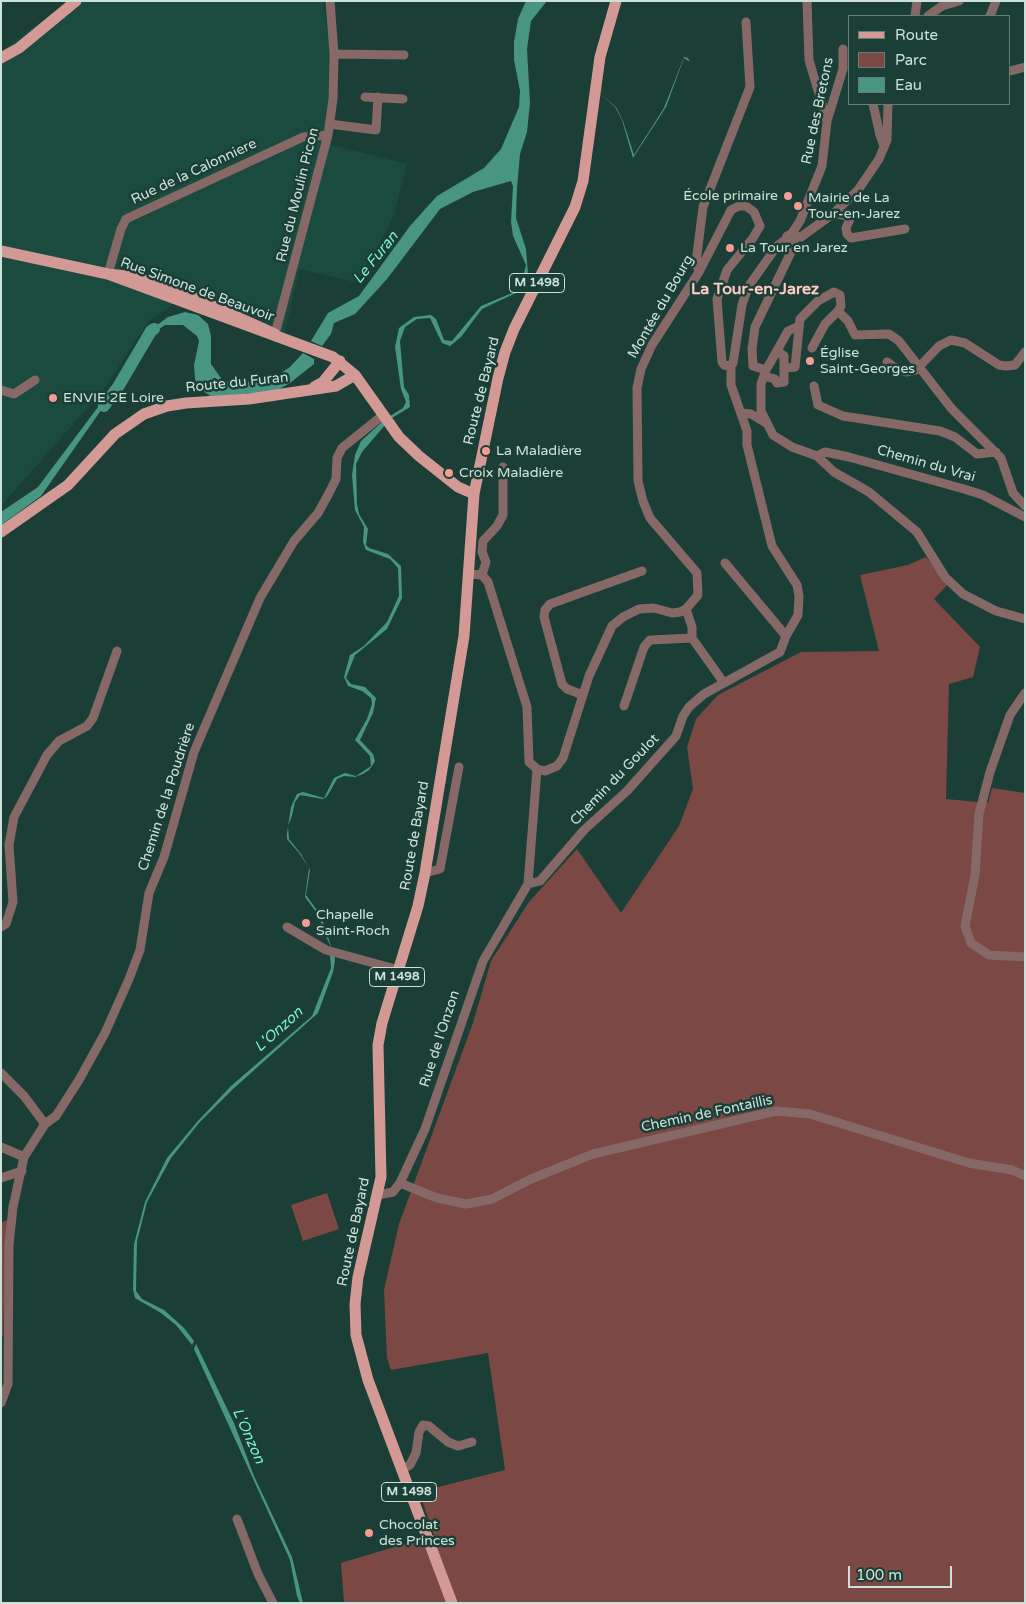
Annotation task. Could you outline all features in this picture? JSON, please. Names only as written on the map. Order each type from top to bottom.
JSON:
[{"type":"main road","points":[[1,58],[19,48],[76,1]]},
{"type":"main road","name":"Route de Bayard","points":[[452,1603],[401,1470],[361,1357],[355,1320],[358,1277],[378,1195],[382,1155],[377,1072],[378,1045],[418,906],[425,873],[464,636],[474,494],[505,352],[575,207],[583,181],[597,72],[616,1]]},
{"type":"main road","name":"Rue Simone de Beauvoir","points":[[1,251],[108,274],[135,277],[195,298],[340,361],[355,375],[399,437],[419,456],[461,489],[474,494]]},
{"type":"main road","name":"Route du Furan","points":[[310,390],[323,382],[340,361]]},
{"type":"main road","name":"Route du Furan","points":[[1,532],[68,485],[115,434],[144,414],[167,406],[186,403],[249,400],[336,386],[355,375]]},
{"type":"street","name":"Rue du Moulin Picon","points":[[275,334],[330,124],[334,54],[330,1]]},
{"type":"street","points":[[807,1],[809,60],[827,121]]},
{"type":"street","points":[[915,15],[917,1]]},
{"type":"street","points":[[929,15],[942,6],[959,1]]},
{"type":"street","points":[[990,15],[996,1]]},
{"type":"street","points":[[699,272],[696,262],[703,207],[750,87],[746,22]]},
{"type":"street","name":"Rue des Bretons","points":[[792,238],[822,166],[827,121],[846,69],[843,49]]},
{"type":"street","points":[[334,54],[404,55]]},
{"type":"street","points":[[1011,71],[1025,67]]},
{"type":"street","points":[[365,97],[403,99]]},
{"type":"street","points":[[330,124],[376,130],[378,97]]},
{"type":"street","points":[[873,105],[884,146]]},
{"type":"street","points":[[730,366],[733,363],[742,305],[748,287],[778,246],[792,238],[801,237],[834,213],[858,190],[879,159],[884,146],[888,105]]},
{"type":"street","name":"Rue de la Calonniere","points":[[108,274],[121,229],[126,219],[303,137],[328,135]]},
{"type":"street","name":"Montée du Bourg","points":[[686,609],[698,595],[697,573],[650,518],[638,482],[637,388],[641,369],[652,345],[699,272],[731,210],[739,206],[746,206],[754,212],[760,226],[754,238],[727,270],[718,299],[722,362],[724,365],[730,366]]},
{"type":"street","points":[[834,213],[851,217],[846,228],[847,234],[852,238],[905,229]]},
{"type":"street","points":[[777,351],[784,356],[786,368],[784,382],[777,382],[753,366],[752,349],[755,327],[792,250],[792,238]]},
{"type":"street","points":[[786,368],[795,367],[799,326],[800,320],[818,302],[834,292],[840,295],[841,306],[838,312],[825,324],[814,344],[798,338]]},
{"type":"street","points":[[838,312],[848,321],[856,335],[889,334],[899,342],[920,366],[956,414],[996,452],[1004,464],[1013,493],[1025,506]]},
{"type":"street","points":[[799,326],[788,331],[761,384],[761,411],[773,435],[817,456],[834,472],[869,492],[917,532],[945,577],[963,594],[996,611],[1025,619]]},
{"type":"street","points":[[887,362],[898,370],[906,372],[916,370],[939,346],[952,340],[965,343],[999,365],[1015,365],[1025,352]]},
{"type":"street","name":"Chemin du Goulot","points":[[528,884],[540,881],[584,830],[633,784],[676,736],[683,716],[689,707],[704,694],[780,652],[786,636],[798,615],[799,596],[797,585],[772,546],[747,445],[747,430],[742,412],[736,404],[731,384],[730,366]]},
{"type":"street","points":[[1,390],[14,394],[34,380]]},
{"type":"street","points":[[814,386],[818,405],[843,416],[940,431],[955,437],[977,454],[996,452]]},
{"type":"street","points":[[742,412],[751,414],[766,423]]},
{"type":"street","name":"Chemin de la Poudrière","points":[[24,1157],[45,1124],[56,1116],[79,1080],[105,1033],[129,980],[140,950],[149,893],[164,858],[194,752],[260,598],[294,540],[318,513],[328,495],[336,479],[338,458],[342,448],[383,415]]},
{"type":"street","name":"Chemin du Vrai","points":[[817,456],[825,452],[849,457],[964,489],[983,495],[1025,517]]},
{"type":"street","points":[[482,575],[486,562],[482,552],[482,541],[497,526],[503,515],[503,467]]},
{"type":"street","points":[[725,563],[786,636]]},
{"type":"street","points":[[583,696],[567,689],[562,684],[544,617],[545,610],[550,604],[642,571]]},
{"type":"street","points":[[469,574],[482,575],[488,582],[527,707],[529,762],[537,769],[545,771],[556,766],[563,758],[583,696],[599,653],[612,626],[617,621],[639,609],[654,608],[672,613],[686,609],[692,627],[692,638],[724,683]]},
{"type":"street","points":[[624,706],[644,647],[650,640],[692,638]]},
{"type":"street","points":[[1,927],[8,920],[13,902],[10,845],[14,817],[47,755],[58,741],[87,726],[93,718],[117,651]]},
{"type":"street","points":[[1025,693],[1010,716],[990,772],[979,814],[975,875],[965,926],[971,943],[990,955],[1025,957]]},
{"type":"street","points":[[425,873],[440,869],[459,768]]},
{"type":"street","points":[[528,884],[537,769]]},
{"type":"street","name":"Rue de l'Onzon","points":[[400,1183],[425,1129],[471,990],[483,961],[528,884]]},
{"type":"street","points":[[287,927],[326,950],[399,970]]},
{"type":"street","points":[[1,1072],[24,1096],[45,1124]]},
{"type":"street","name":"Chemin de Fontaillis","points":[[400,1183],[437,1198],[466,1204],[492,1199],[531,1179],[593,1154],[776,1111],[810,1114],[969,1163],[1012,1170],[1025,1176]]},
{"type":"street","points":[[1,1147],[24,1157],[13,1207],[8,1245],[8,1384],[1,1403]]},
{"type":"street","points":[[1,1178],[22,1171]]},
{"type":"street","points":[[378,1195],[394,1192],[400,1183]]},
{"type":"street","points":[[401,1470],[410,1465],[416,1453],[423,1425],[429,1426],[448,1442],[458,1446],[472,1442]]},
{"type":"street","points":[[236,1519],[258,1574],[273,1603]]},
{"type":"shaded area","points":[[68,1],[323,1],[329,44],[328,118],[324,143],[407,164],[393,218],[358,283],[300,269],[282,344],[175,303],[149,321],[104,389],[1,506],[1,52]]},
{"type":"green space","points":[[926,557],[948,584],[934,599],[980,647],[973,677],[949,684],[946,799],[988,803],[992,788],[1025,793],[1025,1603],[344,1603],[341,1563],[434,1535],[419,1492],[505,1470],[488,1353],[391,1370],[387,1358],[384,1290],[399,1224],[473,1023],[491,961],[529,902],[577,849],[621,913],[679,826],[693,789],[687,747],[696,719],[718,695],[801,652],[879,651],[860,575],[908,565]]},
{"type":"green space","points":[[327,1193],[339,1229],[303,1241],[291,1205]]},
{"type":"green space","points":[[9,1219],[6,1236],[3,1336],[1,1338],[1,1223]]},
{"type":"water","points":[[526,1],[547,1],[531,21],[527,49],[530,103],[527,132],[520,154],[517,188],[516,218],[526,249],[528,274],[516,293],[482,309],[461,337],[450,346],[442,343],[430,318],[417,319],[405,327],[400,341],[404,387],[409,395],[410,407],[392,418],[390,416],[403,408],[406,402],[401,389],[395,347],[399,328],[414,317],[431,315],[436,319],[444,340],[452,341],[481,306],[512,293],[522,281],[526,265],[513,236],[511,222],[513,186],[511,181],[473,192],[440,209],[387,279],[355,314],[334,323],[331,334],[322,346],[311,341],[328,313],[359,296],[410,226],[437,196],[484,168],[501,149],[519,107],[520,91],[514,60],[514,42],[518,19]]},
{"type":"water","points":[[684,57],[688,58],[690,62],[684,58],[666,107],[633,158],[622,120],[615,107],[600,94],[616,107],[623,121],[634,155],[664,108]]},
{"type":"water","points":[[185,312],[198,315],[208,324],[211,336],[211,364],[223,381],[241,383],[275,377],[290,367],[303,353],[314,359],[314,364],[290,383],[276,391],[212,397],[200,389],[195,379],[194,365],[199,341],[197,336],[183,325],[165,325],[150,335],[143,344],[118,386],[41,496],[1,525],[1,512],[38,487],[113,387],[145,334],[168,317]]},
{"type":"water","points":[[382,422],[385,425],[362,452],[356,464],[357,504],[359,514],[368,529],[366,545],[369,548],[388,554],[401,566],[402,598],[387,629],[355,655],[346,678],[351,684],[365,687],[376,698],[373,713],[360,740],[373,754],[375,761],[369,770],[363,774],[355,777],[344,776],[337,779],[328,795],[323,799],[300,795],[295,802],[288,826],[291,807],[297,794],[303,792],[324,798],[334,778],[345,773],[356,776],[371,766],[370,756],[355,740],[367,719],[372,704],[371,698],[362,691],[348,686],[344,677],[350,655],[364,646],[387,622],[399,596],[398,568],[390,559],[366,550],[363,542],[364,527],[355,510],[352,475],[355,455],[361,441]]},
{"type":"water","points":[[288,826],[289,839],[301,854],[308,867],[287,839]]},
{"type":"water","points":[[309,868],[306,895],[321,916],[332,949],[319,916],[305,897]]},
{"type":"water","points":[[334,952],[333,972],[318,1013],[233,1089],[199,1123],[171,1158],[147,1202],[137,1241],[136,1291],[142,1299],[164,1310],[184,1328],[194,1341],[192,1345],[176,1325],[161,1313],[135,1298],[133,1289],[134,1244],[145,1202],[167,1158],[197,1122],[231,1086],[312,1016],[331,968],[330,954]]},
{"type":"water","points":[[196,1344],[234,1423],[254,1476],[292,1557],[303,1603],[300,1603],[297,1596],[290,1560],[194,1349]]},
{"type":"waterway","name":"Le Furan","points":[[104,406],[154,329]]},
{"type":"place","name":"École primaire","points":[[788,196]]},
{"type":"place","name":"Mairie de La Tour-en-Jarez","points":[[798,206]]},
{"type":"place","name":"La Tour en Jarez","points":[[730,248]]},
{"type":"place","name":"Église Saint-Georges","points":[[810,361]]},
{"type":"place","name":"ENVIE 2E Loire","points":[[53,398]]},
{"type":"place","name":"La Maladière","points":[[486,451]]},
{"type":"place","name":"Croix Maladière","points":[[449,473]]},
{"type":"place","name":"Chapelle Saint-Roch","points":[[306,923]]},
{"type":"place","name":"Chocolat des Princes","points":[[369,1533]]},
{"type":"district","name":"La Tour-en-Jarez","points":[[755,290]]},
{"type":"water label","name":"L'Onzon","points":[[279,1030]]},
{"type":"water label","name":"L'Onzon","points":[[248,1436]]}]
